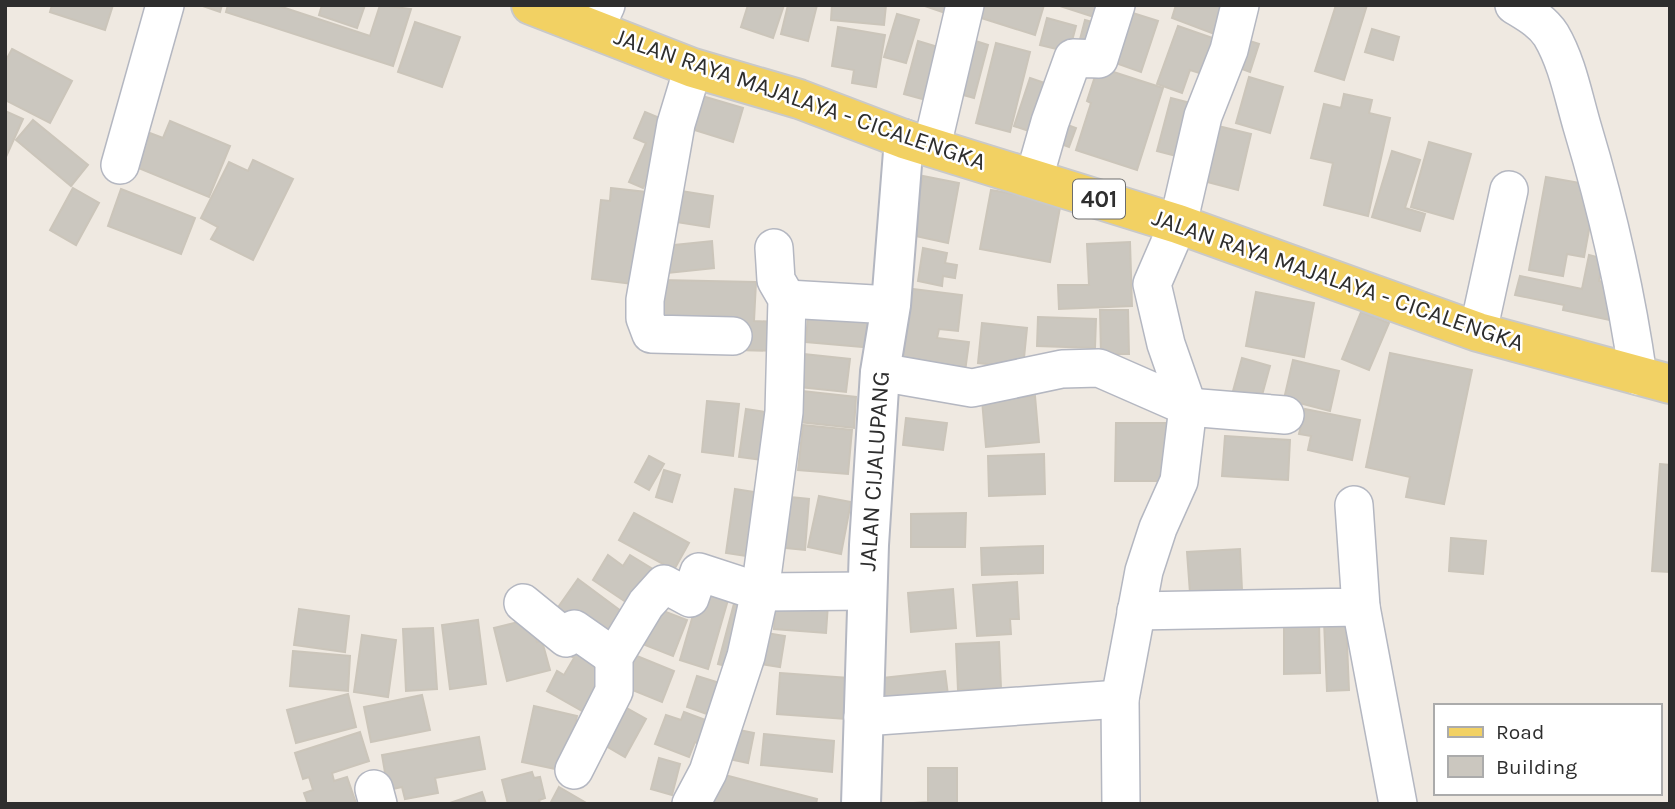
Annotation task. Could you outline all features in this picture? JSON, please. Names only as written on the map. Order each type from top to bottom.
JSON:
[{"type":"main road","name":"JALAN RAYA MAJALAYA - CICALENGKA","points":[[531,5],[600,17],[693,68],[799,99],[918,142],[1178,224],[1478,332],[1654,380]]},
{"type":"street","points":[[120,165],[165,5]]},
{"type":"street","points":[[918,142],[965,5]]},
{"type":"street","points":[[1034,178],[1049,122],[1073,58],[1099,59],[1116,5]]},
{"type":"street","points":[[1121,804],[1120,699],[1144,571],[1158,528],[1179,481],[1188,407],[1166,344],[1152,284],[1178,224],[1203,116],[1229,50],[1240,5]]},
{"type":"street","points":[[1514,5],[1549,32],[1562,56],[1596,173],[1627,298],[1654,380]]},
{"type":"street","points":[[693,68],[676,124],[645,300],[645,318],[651,334],[733,336]]},
{"type":"street","name":"JALAN CIJALUPANG","points":[[861,804],[866,591],[880,372],[918,142]]},
{"type":"street","points":[[1478,332],[1509,190]]},
{"type":"street","points":[[691,804],[708,772],[746,656],[760,592],[784,412],[787,299],[776,280],[774,248]]},
{"type":"street","points":[[787,299],[891,305]]},
{"type":"street","points":[[880,372],[972,387],[1062,369],[1099,368],[1188,407],[1285,415]]},
{"type":"street","points":[[1354,505],[1362,607],[1398,804]]},
{"type":"street","points":[[574,770],[614,691],[614,657],[646,604],[664,584],[691,597],[699,572],[760,592],[866,591]]},
{"type":"street","points":[[523,603],[566,638],[574,629],[614,657]]},
{"type":"street","points":[[1136,611],[1362,607]]},
{"type":"street","points":[[863,718],[1120,699]]},
{"type":"building","points":[[52,5],[113,5],[105,30],[50,12]]},
{"type":"building","points":[[200,5],[222,5],[220,12]]},
{"type":"building","points":[[228,5],[276,5],[370,36],[380,5],[411,9],[393,66],[226,12]]},
{"type":"building","points":[[322,5],[365,5],[357,28],[319,15]]},
{"type":"building","points":[[748,5],[784,5],[773,38],[741,27]]},
{"type":"building","points":[[788,5],[817,5],[808,41],[781,34]]},
{"type":"building","points":[[832,5],[886,5],[884,25],[831,20]]},
{"type":"building","points":[[922,5],[954,5],[951,15]]},
{"type":"building","points":[[975,5],[1044,5],[1035,35],[972,15]]},
{"type":"building","points":[[1057,5],[1104,5],[1100,19]]},
{"type":"building","points":[[1176,5],[1227,5],[1217,35],[1172,18]]},
{"type":"building","points":[[1336,5],[1367,5],[1344,80],[1315,71]]},
{"type":"building","points":[[1120,9],[1158,21],[1141,72],[1104,59]]},
{"type":"building","points":[[897,14],[919,20],[906,63],[884,57]]},
{"type":"building","points":[[1047,18],[1076,26],[1069,52],[1040,45]]},
{"type":"building","points":[[1085,20],[1107,26],[1077,51]]},
{"type":"building","points":[[415,22],[460,37],[442,87],[398,72]]},
{"type":"building","points":[[1178,26],[1227,43],[1206,75],[1190,70],[1182,93],[1157,84]]},
{"type":"building","points":[[838,27],[885,35],[876,87],[852,83],[854,70],[832,66]]},
{"type":"building","points":[[1372,29],[1399,37],[1393,60],[1365,52]]},
{"type":"building","points":[[963,37],[988,45],[974,98],[949,91]]},
{"type":"building","points":[[1237,37],[1259,44],[1250,72],[1228,64]]},
{"type":"building","points":[[918,41],[951,51],[937,103],[904,94]]},
{"type":"building","points":[[996,43],[1030,52],[1010,132],[976,123]]},
{"type":"building","points":[[12,49],[72,81],[50,123],[5,100],[5,62]]},
{"type":"building","points":[[1098,67],[1163,88],[1137,170],[1076,150],[1091,103],[1087,101]]},
{"type":"building","points":[[1249,77],[1283,87],[1270,133],[1236,123]]},
{"type":"building","points":[[1030,78],[1056,87],[1041,135],[1014,126]]},
{"type":"building","points":[[692,93],[743,108],[733,142],[682,126]]},
{"type":"building","points":[[1344,94],[1372,100],[1369,113],[1390,118],[1368,216],[1324,205],[1333,163],[1311,158],[1324,104],[1341,108]]},
{"type":"building","points":[[1171,98],[1202,106],[1188,159],[1157,151]]},
{"type":"building","points":[[5,111],[23,119],[5,159]]},
{"type":"building","points":[[645,112],[674,124],[643,188],[629,182],[646,143],[634,138]]},
{"type":"building","points":[[33,120],[88,165],[71,186],[16,140]]},
{"type":"building","points":[[1054,120],[1076,128],[1069,147],[1047,139]]},
{"type":"building","points":[[170,121],[230,146],[209,197],[136,167],[150,133],[163,138]]},
{"type":"building","points":[[1210,124],[1251,134],[1238,190],[1196,179]]},
{"type":"building","points":[[1429,142],[1471,154],[1453,219],[1411,207]]},
{"type":"building","points":[[1392,151],[1420,160],[1405,208],[1425,214],[1420,231],[1372,217]]},
{"type":"building","points":[[253,160],[293,179],[253,260],[211,239],[218,227],[201,218],[229,162],[248,171]]},
{"type":"building","points":[[923,176],[959,183],[948,243],[911,235]]},
{"type":"building","points":[[1546,177],[1597,186],[1584,257],[1567,254],[1563,276],[1529,270]]},
{"type":"building","points":[[73,188],[99,203],[76,245],[50,230]]},
{"type":"building","points":[[611,188],[646,192],[640,285],[592,279],[601,200],[610,201]]},
{"type":"building","points":[[121,189],[195,218],[181,254],[108,226]]},
{"type":"building","points":[[991,190],[1061,202],[1050,262],[980,249]]},
{"type":"building","points":[[681,191],[713,196],[709,227],[676,222]]},
{"type":"building","points":[[712,241],[714,268],[668,273],[665,246]]},
{"type":"building","points":[[1130,242],[1132,306],[1059,309],[1058,285],[1089,285],[1087,244]]},
{"type":"building","points":[[923,248],[947,253],[945,263],[957,265],[955,278],[943,276],[942,286],[918,281]]},
{"type":"building","points":[[1589,255],[1604,259],[1599,281],[1618,285],[1610,320],[1563,310],[1564,305],[1515,295],[1520,276],[1582,289]]},
{"type":"building","points":[[660,280],[756,282],[754,321],[779,322],[779,351],[659,348]]},
{"type":"building","points":[[905,288],[962,295],[958,331],[939,329],[937,338],[969,342],[964,379],[895,370]]},
{"type":"building","points":[[1256,292],[1314,303],[1304,357],[1246,346]]},
{"type":"building","points":[[1100,310],[1128,310],[1129,354],[1101,354]]},
{"type":"building","points":[[876,311],[873,348],[806,342],[808,314]]},
{"type":"building","points":[[1361,312],[1389,323],[1369,370],[1342,359]]},
{"type":"building","points":[[1038,317],[1096,319],[1095,348],[1037,346]]},
{"type":"building","points":[[982,323],[1027,328],[1023,368],[978,363]]},
{"type":"building","points":[[794,353],[850,359],[846,392],[790,386]]},
{"type":"building","points":[[1390,353],[1472,370],[1444,504],[1406,497],[1410,477],[1366,467]]},
{"type":"building","points":[[1242,358],[1270,366],[1261,399],[1233,391]]},
{"type":"building","points":[[1293,360],[1339,371],[1330,411],[1284,399]]},
{"type":"building","points":[[802,391],[856,397],[854,428],[799,422]]},
{"type":"building","points":[[1035,396],[1039,442],[986,447],[982,400]]},
{"type":"building","points":[[707,401],[739,404],[733,456],[702,452]]},
{"type":"building","points":[[746,409],[778,414],[771,461],[739,457]]},
{"type":"building","points":[[1305,409],[1360,420],[1352,460],[1308,450],[1311,436],[1299,434]]},
{"type":"building","points":[[906,418],[947,423],[943,450],[903,445]]},
{"type":"building","points":[[1116,423],[1174,423],[1173,481],[1115,481]]},
{"type":"building","points":[[803,425],[852,430],[848,474],[798,470]]},
{"type":"building","points":[[1225,436],[1290,440],[1288,480],[1222,476]]},
{"type":"building","points":[[1044,454],[1045,494],[989,496],[988,456]]},
{"type":"building","points":[[649,456],[664,464],[649,490],[635,482]]},
{"type":"building","points":[[1660,464],[1670,465],[1670,572],[1652,571]]},
{"type":"building","points":[[664,470],[680,475],[672,502],[656,497]]},
{"type":"building","points":[[735,489],[761,493],[760,558],[726,553]]},
{"type":"building","points":[[780,496],[809,499],[805,550],[776,547]]},
{"type":"building","points":[[819,496],[851,502],[841,554],[808,547]]},
{"type":"building","points":[[634,513],[689,543],[674,570],[619,540]]},
{"type":"building","points":[[966,513],[965,547],[911,547],[911,514]]},
{"type":"building","points":[[1451,538],[1486,541],[1483,574],[1449,571]]},
{"type":"building","points":[[1043,546],[1043,573],[982,575],[981,548]]},
{"type":"building","points":[[1240,549],[1242,590],[1190,593],[1187,552]]},
{"type":"building","points":[[608,555],[623,566],[630,555],[661,574],[638,610],[593,580]]},
{"type":"building","points":[[578,579],[629,617],[608,647],[549,620]]},
{"type":"building","points":[[1017,582],[1019,619],[1010,619],[1011,634],[977,636],[973,585]]},
{"type":"building","points":[[702,584],[730,593],[708,669],[680,660]]},
{"type":"building","points":[[953,589],[956,628],[911,632],[908,593]]},
{"type":"building","points":[[736,596],[753,601],[734,668],[718,664]]},
{"type":"building","points":[[775,600],[828,604],[826,633],[774,629]]},
{"type":"building","points":[[299,609],[349,616],[345,652],[294,645]]},
{"type":"building","points":[[658,609],[687,620],[673,656],[645,645]]},
{"type":"building","points":[[531,619],[537,642],[542,641],[550,670],[507,681],[494,628]]},
{"type":"building","points":[[1319,619],[1320,673],[1284,674],[1284,620]]},
{"type":"building","points":[[478,620],[486,684],[450,689],[442,625]]},
{"type":"building","points":[[1346,620],[1349,690],[1327,691],[1324,621]]},
{"type":"building","points":[[433,628],[437,689],[406,691],[403,629]]},
{"type":"building","points":[[760,632],[785,636],[780,667],[755,663]]},
{"type":"building","points":[[362,635],[396,640],[388,697],[354,692]]},
{"type":"building","points":[[572,639],[611,661],[591,716],[547,691],[557,671],[564,675],[574,658],[565,653]]},
{"type":"building","points":[[999,642],[1001,688],[958,690],[956,644]]},
{"type":"building","points":[[293,651],[350,656],[348,691],[290,686]]},
{"type":"building","points":[[632,654],[674,671],[662,702],[620,685]]},
{"type":"building","points":[[945,671],[948,695],[877,703],[874,679]]},
{"type":"building","points":[[780,673],[849,678],[846,719],[777,714]]},
{"type":"building","points":[[697,676],[726,685],[715,717],[687,707]]},
{"type":"building","points":[[348,694],[356,727],[296,743],[287,710]]},
{"type":"building","points":[[422,695],[430,730],[371,742],[364,707]]},
{"type":"building","points":[[616,702],[646,719],[625,757],[596,740]]},
{"type":"building","points":[[534,706],[577,716],[565,771],[522,762]]},
{"type":"building","points":[[684,712],[711,722],[702,745],[695,742],[689,757],[655,744],[666,715],[681,720]]},
{"type":"building","points":[[725,727],[754,733],[748,763],[719,757]]},
{"type":"building","points":[[360,732],[369,761],[332,773],[334,781],[347,777],[356,803],[308,804],[304,793],[313,790],[309,777],[303,779],[295,753]]},
{"type":"building","points":[[764,734],[834,741],[832,772],[761,765]]},
{"type":"building","points":[[479,737],[485,769],[435,778],[438,793],[405,799],[402,787],[388,790],[382,755]]},
{"type":"building","points":[[659,758],[680,764],[672,795],[651,789]]},
{"type":"building","points":[[928,768],[957,768],[957,804],[899,804],[928,802]]},
{"type":"building","points":[[532,772],[534,778],[540,777],[545,798],[539,800],[540,804],[508,804],[502,780]]},
{"type":"building","points":[[721,774],[817,799],[816,804],[713,804]]},
{"type":"building","points":[[559,787],[588,804],[550,804]]},
{"type":"building","points":[[482,792],[486,804],[447,804]]}]
